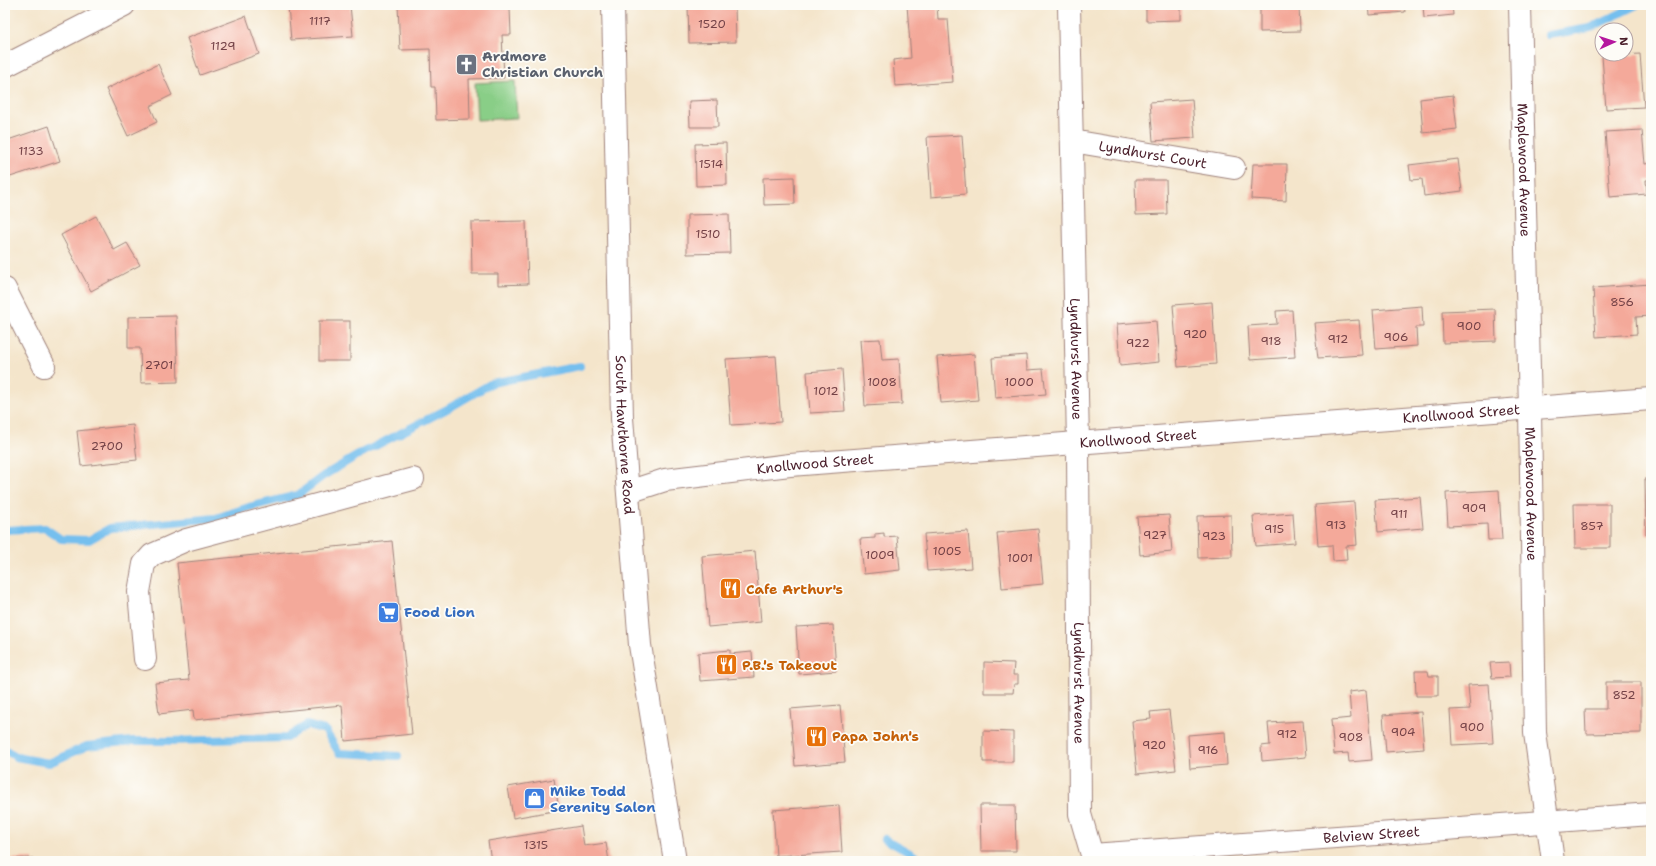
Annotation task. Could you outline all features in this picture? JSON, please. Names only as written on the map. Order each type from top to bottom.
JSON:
[{"type":"street","points":[[5,66],[124,5]]},
{"type":"street","name":"South Hawthorne Road","points":[[613,5],[622,418],[640,645],[675,861]]},
{"type":"street","name":"Lyndhurst Avenue","points":[[1069,5],[1078,443],[1080,814],[1092,856]]},
{"type":"street","name":"Maplewood Avenue","points":[[1520,5],[1536,733],[1553,861]]},
{"type":"street","name":"Lyndhurst Court","points":[[1072,141],[1234,168]]},
{"type":"street","points":[[5,289],[44,366]]},
{"type":"street","name":"Knollwood Street","points":[[628,492],[665,480],[790,465],[1651,400]]},
{"type":"street","points":[[145,660],[139,592],[144,564],[152,555],[186,540],[413,479]]},
{"type":"street","name":"Belview Street","points":[[1092,856],[1651,814]]},
{"type":"green space","points":[[515,81],[517,118],[477,120],[475,83]]},
{"type":"building","points":[[350,5],[353,36],[291,40],[288,6]]},
{"type":"building","name":"Ardmore Christian Church","points":[[398,5],[501,5],[501,8],[510,8],[511,35],[502,35],[504,78],[469,79],[470,119],[436,120],[435,87],[431,87],[430,49],[400,50]]},
{"type":"building","points":[[688,5],[735,5],[736,42],[689,43]]},
{"type":"building","points":[[907,5],[937,5],[938,19],[948,19],[953,82],[895,86],[893,60],[911,58]]},
{"type":"building","points":[[1146,5],[1181,5],[1181,20],[1146,21]]},
{"type":"building","points":[[1260,5],[1299,5],[1300,31],[1260,32]]},
{"type":"building","points":[[1368,5],[1404,5],[1405,12],[1369,15]]},
{"type":"building","points":[[1423,5],[1452,5],[1453,15],[1424,18]]},
{"type":"building","points":[[246,16],[259,54],[200,75],[187,38]]},
{"type":"building","points":[[1634,54],[1640,54],[1644,107],[1606,109],[1602,62],[1634,62]]},
{"type":"building","points":[[158,64],[172,95],[150,106],[157,122],[128,136],[106,89]]},
{"type":"building","points":[[1453,95],[1457,129],[1423,133],[1420,99]]},
{"type":"building","points":[[1192,99],[1195,138],[1153,141],[1150,102]]},
{"type":"building","points":[[717,100],[718,127],[690,127],[689,101]]},
{"type":"building","points":[[49,126],[60,161],[7,178],[5,172],[5,141]]},
{"type":"building","points":[[1642,130],[1645,164],[1651,163],[1651,180],[1646,180],[1647,194],[1610,197],[1605,132]]},
{"type":"building","points":[[962,135],[966,194],[931,197],[927,137]]},
{"type":"building","points":[[726,143],[727,185],[696,186],[695,144]]},
{"type":"building","points":[[1458,159],[1462,191],[1424,196],[1422,179],[1411,180],[1409,165]]},
{"type":"building","points":[[1253,164],[1287,164],[1286,201],[1251,199]]},
{"type":"building","points":[[794,177],[795,204],[764,205],[763,178]]},
{"type":"building","points":[[1135,180],[1166,180],[1167,214],[1136,215]]},
{"type":"building","points":[[729,214],[730,253],[687,254],[687,215]]},
{"type":"building","points":[[96,216],[114,250],[127,243],[140,265],[91,291],[61,235]]},
{"type":"building","points":[[526,221],[528,284],[498,285],[498,274],[472,274],[471,222]]},
{"type":"building","points":[[1651,284],[1651,316],[1636,317],[1637,334],[1596,337],[1593,288]]},
{"type":"building","points":[[1212,302],[1216,364],[1178,367],[1173,305]]},
{"type":"building","points":[[1422,306],[1423,327],[1416,327],[1417,346],[1376,349],[1373,310]]},
{"type":"building","points":[[1495,309],[1496,341],[1443,343],[1442,311]]},
{"type":"building","points":[[1292,310],[1295,357],[1250,360],[1248,326],[1277,324],[1276,311]]},
{"type":"building","points":[[176,316],[178,382],[141,383],[140,348],[128,348],[128,317]]},
{"type":"building","points":[[1359,320],[1362,355],[1318,358],[1314,323]]},
{"type":"building","points":[[319,321],[350,321],[350,361],[319,361]]},
{"type":"building","points":[[1156,321],[1159,362],[1120,366],[1117,324]]},
{"type":"building","points":[[880,339],[882,360],[899,359],[902,404],[865,406],[860,340]]},
{"type":"building","points":[[974,354],[978,400],[941,403],[937,357]]},
{"type":"building","points":[[1026,355],[1027,370],[1043,369],[1046,394],[995,398],[992,358]]},
{"type":"building","points":[[776,356],[781,422],[731,425],[726,359]]},
{"type":"building","points":[[842,369],[845,411],[810,413],[807,372]]},
{"type":"building","points":[[133,425],[137,460],[81,466],[77,431]]},
{"type":"building","points":[[1645,479],[1651,479],[1651,535],[1646,535]]},
{"type":"building","points":[[1499,490],[1502,540],[1488,540],[1487,524],[1448,526],[1446,493]]},
{"type":"building","points":[[1420,497],[1423,528],[1378,532],[1375,500]]},
{"type":"building","points":[[1354,502],[1357,545],[1346,546],[1347,560],[1333,561],[1332,545],[1318,546],[1315,505]]},
{"type":"building","points":[[1574,504],[1610,504],[1610,548],[1575,548]]},
{"type":"building","points":[[1293,513],[1295,543],[1256,546],[1253,516]]},
{"type":"building","points":[[1169,515],[1172,552],[1140,555],[1137,517]]},
{"type":"building","points":[[1231,515],[1232,557],[1198,558],[1197,516]]},
{"type":"building","points":[[1038,529],[1043,584],[1002,588],[997,533]]},
{"type":"building","points":[[968,531],[971,568],[927,571],[924,534]]},
{"type":"building","points":[[884,533],[884,537],[897,536],[900,570],[864,574],[860,539],[875,538],[875,534]]},
{"type":"building","points":[[392,541],[412,734],[345,741],[342,705],[194,720],[193,710],[159,714],[155,683],[189,680],[177,563]]},
{"type":"building","name":"Cafe Arthur's","points":[[755,551],[761,622],[708,627],[702,556]]},
{"type":"building","points":[[833,625],[836,671],[799,674],[796,627]]},
{"type":"building","name":"P.B.'s Takeout","points":[[730,650],[730,654],[752,652],[754,677],[700,681],[698,653]]},
{"type":"building","points":[[984,662],[1014,663],[1013,675],[1018,675],[1018,684],[1014,684],[1013,693],[984,693]]},
{"type":"building","points":[[1509,662],[1510,677],[1492,678],[1490,663]]},
{"type":"building","points":[[1415,671],[1428,671],[1429,676],[1438,676],[1438,696],[1416,696]]},
{"type":"building","points":[[1606,682],[1641,682],[1641,733],[1586,734],[1585,709],[1606,709]]},
{"type":"building","points":[[1489,684],[1493,743],[1452,745],[1450,710],[1470,709],[1468,685]]},
{"type":"building","points":[[1366,690],[1372,760],[1349,762],[1348,753],[1334,754],[1331,720],[1351,718],[1349,692]]},
{"type":"building","name":"Papa John's","points":[[840,705],[845,762],[795,766],[790,709]]},
{"type":"building","points":[[1169,710],[1176,770],[1137,774],[1132,721],[1151,719],[1150,712]]},
{"type":"building","points":[[1421,712],[1424,749],[1386,752],[1383,715]]},
{"type":"building","points":[[1303,721],[1306,757],[1262,761],[1261,746],[1270,745],[1268,723]]},
{"type":"building","points":[[983,731],[1013,732],[1013,762],[983,762]]},
{"type":"building","points":[[1225,732],[1227,765],[1190,768],[1188,735]]},
{"type":"building","name":"Mike Todd Serenity Salon","points":[[554,779],[559,810],[513,818],[508,787]]},
{"type":"building","points":[[839,805],[842,852],[776,856],[773,810]]},
{"type":"building","points":[[980,805],[1015,805],[1016,851],[981,851]]},
{"type":"building","points":[[581,826],[584,846],[606,843],[609,861],[491,861],[488,841]]},
{"type":"building","points":[[33,858],[33,861],[5,861],[5,859]]},
{"type":"waterway","points":[[1548,35],[1590,28],[1637,5]]},
{"type":"waterway","points":[[5,530],[45,528],[61,539],[89,540],[110,528],[216,518],[249,507],[298,495],[323,476],[360,454],[449,408],[492,383],[580,366]]},
{"type":"waterway","points":[[5,750],[16,757],[49,763],[87,746],[133,741],[286,738],[307,725],[325,730],[339,753],[398,756]]},
{"type":"waterway","points":[[885,839],[924,861]]},
{"type":"place","name":"Ardmore Christian Church","points":[[467,64]]},
{"type":"place","name":"Cafe Arthur's","points":[[731,589]]},
{"type":"place","name":"Food Lion","points":[[388,612]]},
{"type":"place","name":"P.B.'s Takeout","points":[[726,665]]},
{"type":"place","name":"Papa John's","points":[[817,736]]},
{"type":"place","name":"Mike Todd Serenity Salon","points":[[534,799]]}]
